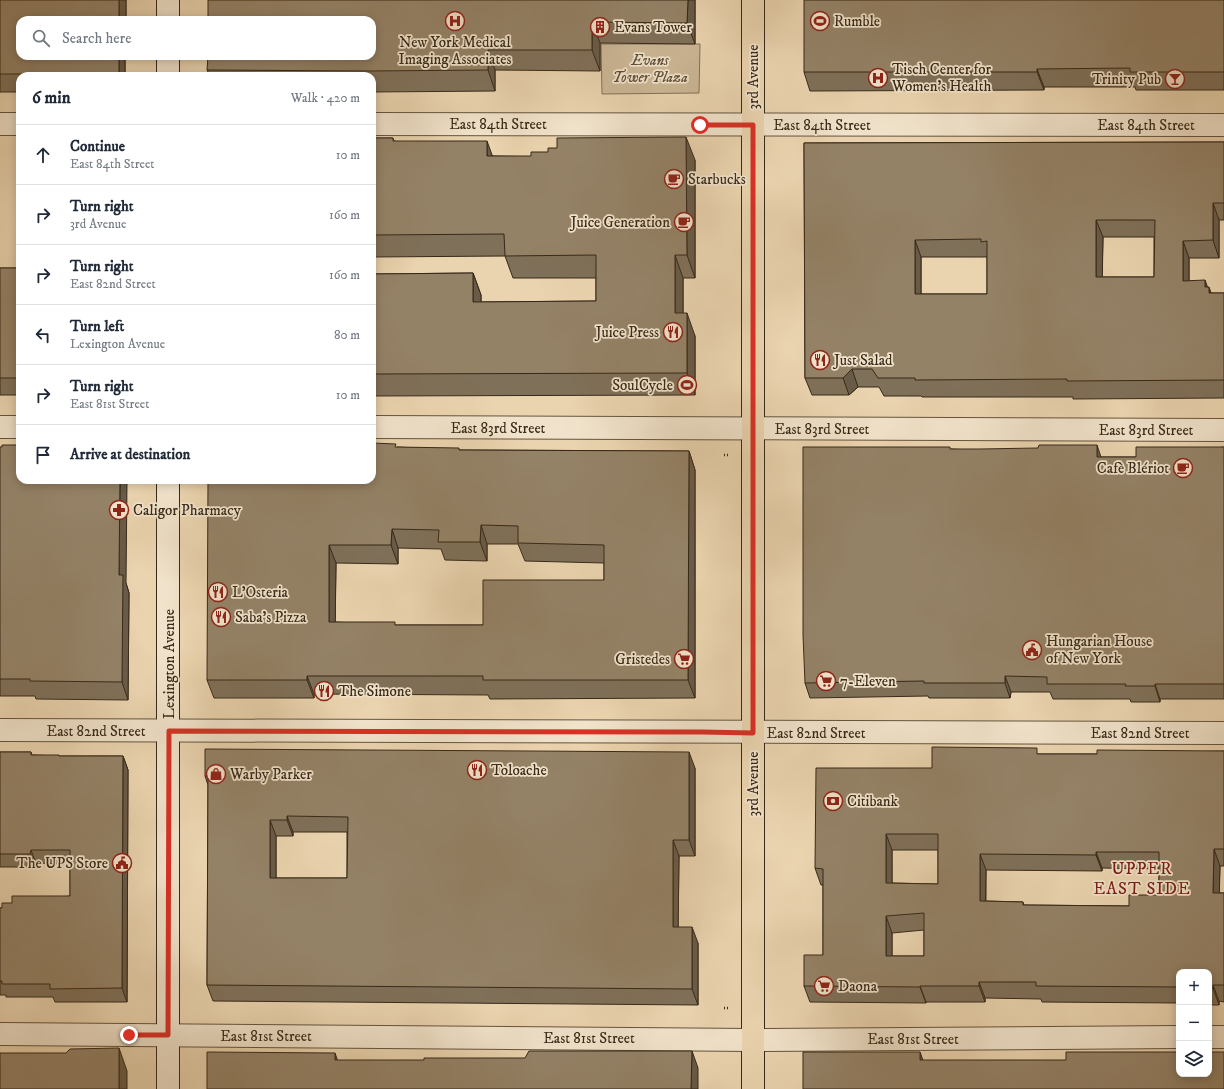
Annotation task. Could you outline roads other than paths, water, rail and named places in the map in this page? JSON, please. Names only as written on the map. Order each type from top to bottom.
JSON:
[{"type":"main road","name":"3rd Avenue","points":[[753,0],[753,1089]]},
{"type":"street","points":[[168,0],[168,16]]},
{"type":"street","points":[[168,60],[168,72]]},
{"type":"street","points":[[0,124],[16,124]]},
{"type":"street","name":"East 84th Street","points":[[376,124],[1224,125]]},
{"type":"street","points":[[0,427],[16,427]]},
{"type":"street","name":"East 83rd Street","points":[[376,428],[1224,430]]},
{"type":"street","name":"Lexington Avenue","points":[[168,484],[168,1089]]},
{"type":"street","name":"East 82nd Street","points":[[0,730],[1224,733]]},
{"type":"street","name":"East 81st Street","points":[[0,1034],[753,1040],[1176,1037]]},
{"type":"street","points":[[1212,1037],[1224,1037]]},
{"type":"place","name":"New York Medical Imaging Associates","points":[[455,21]]},
{"type":"place","name":"Rumble","points":[[820,21]]},
{"type":"place","name":"Evans Tower","points":[[600,27]]},
{"type":"place","name":"Tisch Center for Women's Health","points":[[878,78]]},
{"type":"place","name":"Trinity Pub","points":[[1175,79]]},
{"type":"place","name":"Starbucks","points":[[674,179]]},
{"type":"place","name":"Juice Generation","points":[[684,222]]},
{"type":"place","name":"Juice Press","points":[[673,332]]},
{"type":"place","name":"Just Salad","points":[[820,360]]},
{"type":"place","name":"SoulCycle","points":[[687,385]]},
{"type":"place","name":"Cafè Blériot","points":[[1183,468]]},
{"type":"place","name":"Caligor Pharmacy","points":[[119,510]]},
{"type":"place","name":"L'Osteria","points":[[218,592]]},
{"type":"place","name":"Saba's Pizza","points":[[221,617]]},
{"type":"place","name":"Hungarian House of New York","points":[[1032,650]]},
{"type":"place","name":"Gristedes","points":[[684,659]]},
{"type":"place","name":"7-Eleven","points":[[826,681]]},
{"type":"place","name":"The Simone","points":[[324,691]]},
{"type":"place","name":"Toloache","points":[[477,770]]},
{"type":"place","name":"Warby Parker","points":[[216,774]]},
{"type":"place","name":"Citibank","points":[[833,801]]},
{"type":"place","name":"The UPS Store","points":[[122,863]]},
{"type":"place","name":"Daona","points":[[824,986]]},
{"type":"district","name":"UPPER EAST SIDE","points":[[1142,879]]},
{"type":"park label","name":"Evans Tower Plaza","points":[[650,68]]}]
